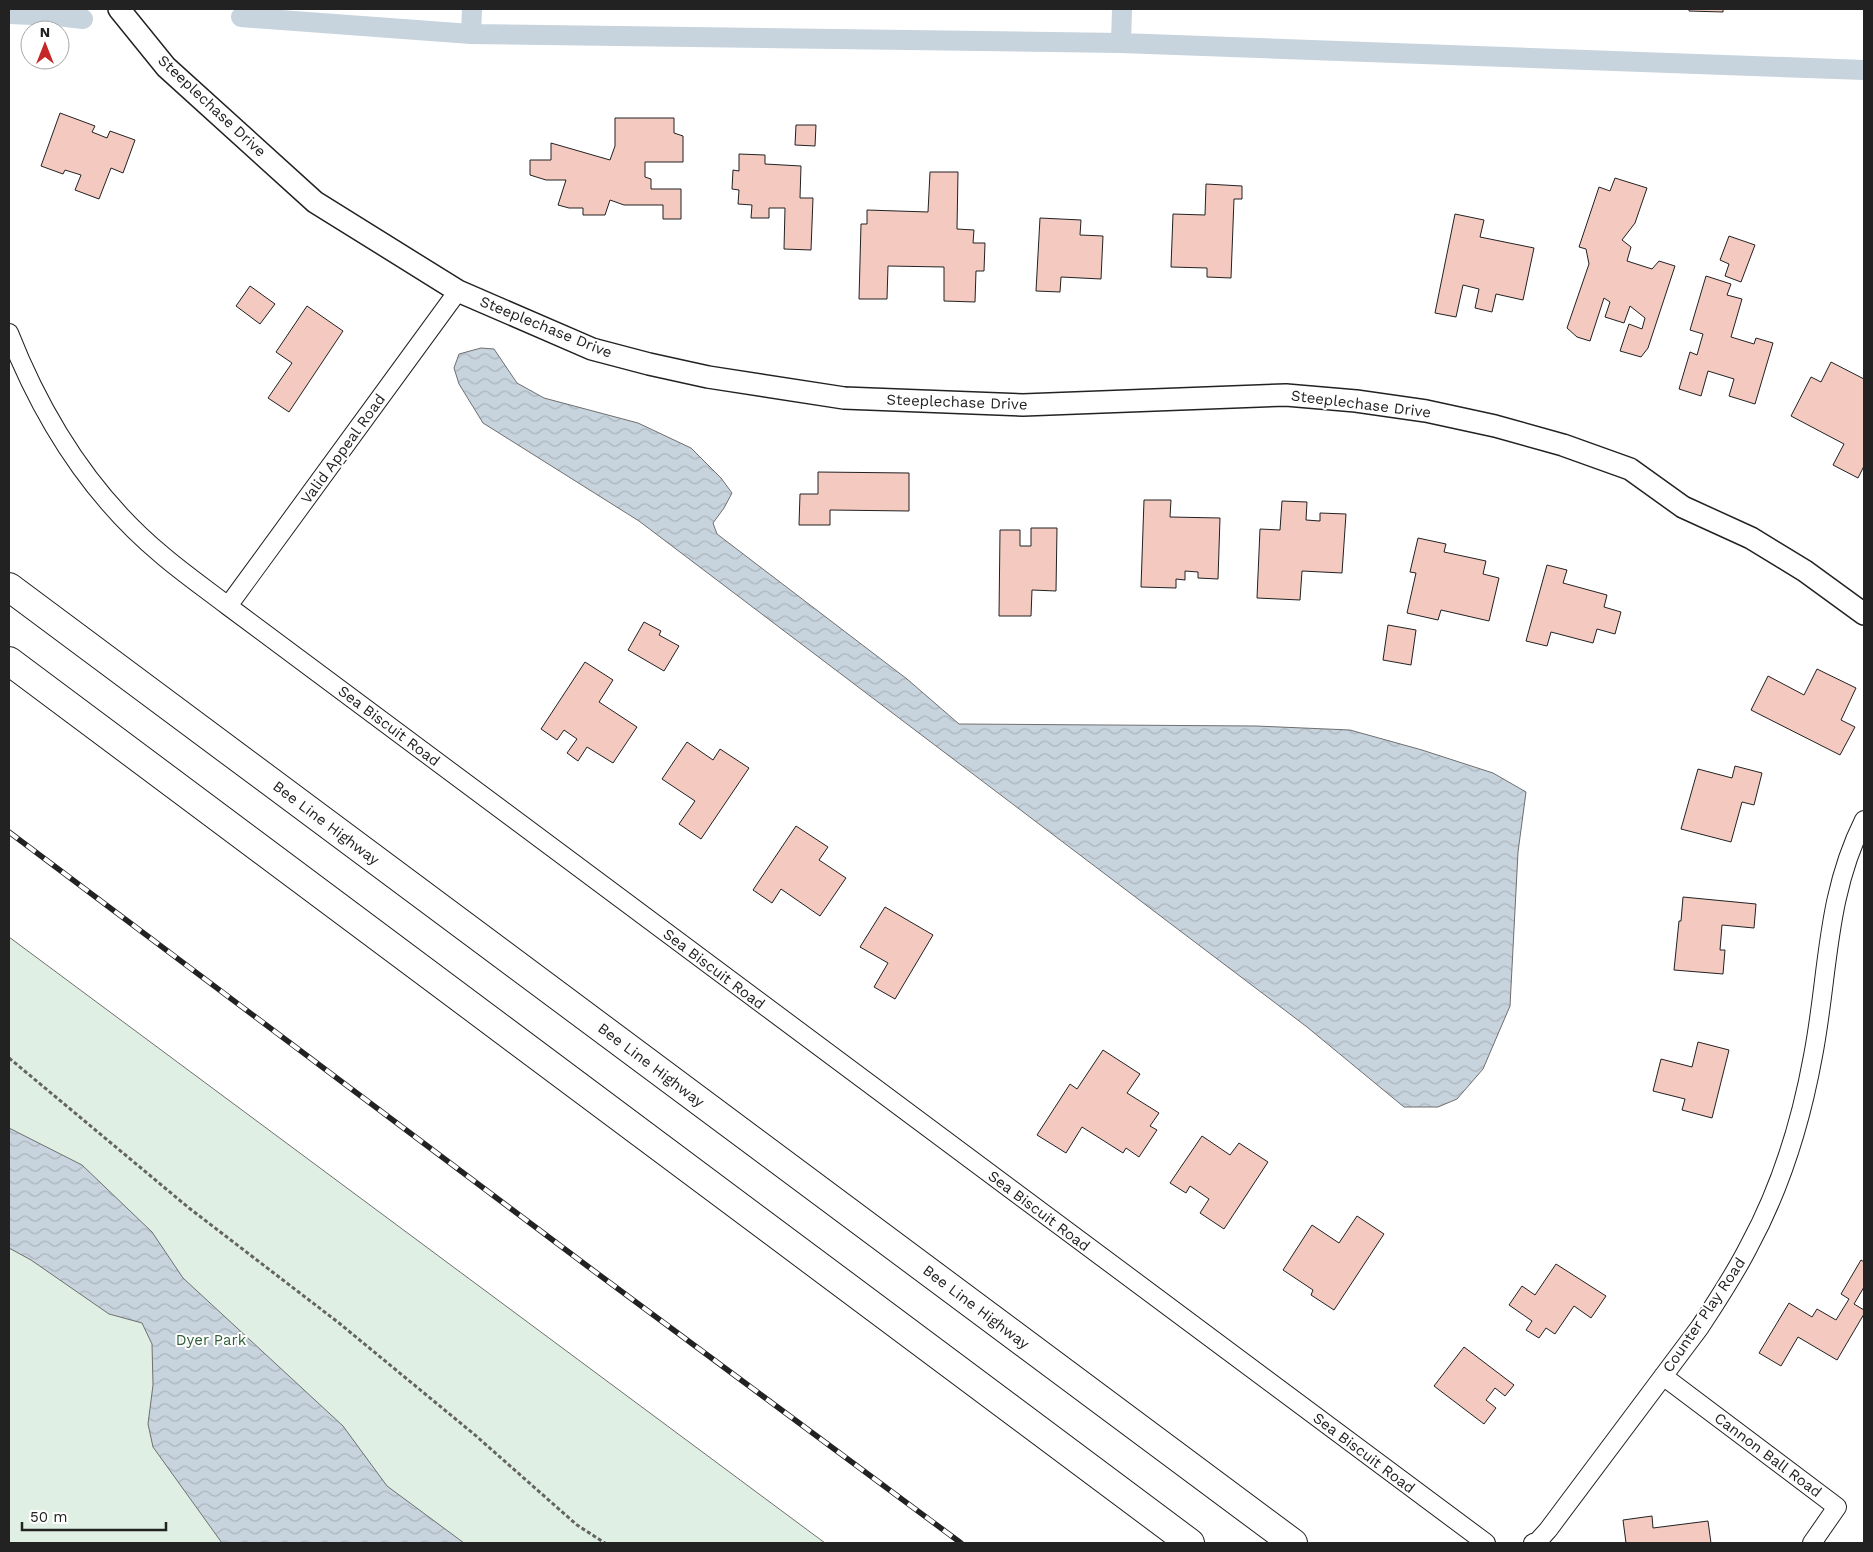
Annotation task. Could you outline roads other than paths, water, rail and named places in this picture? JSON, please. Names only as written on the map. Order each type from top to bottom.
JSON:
[{"type":"highway","name":"Bee Line Highway","points":[[9,587],[1293,1543]]},
{"type":"highway","points":[[9,662],[1190,1543]]},
{"type":"street","name":"Steeplechase Drive","points":[[119,9],[166,67],[316,202],[458,291],[592,348],[649,364],[708,377],[844,398],[1023,405],[1286,395],[1356,401],[1409,409],[1495,426],[1563,445],[1630,468],[1684,507],[1752,538],[1798,567],[1864,614]]},
{"type":"street","name":"Valid Appeal Road","points":[[228,606],[458,291]]},
{"type":"street","name":"Sea Biscuit Road","points":[[9,333],[22,366],[65,446],[86,475],[122,517],[161,554],[228,606],[1486,1543]]},
{"type":"street","name":"Counter Play Road","points":[[1533,1543],[1538,1541],[1548,1530],[1664,1376],[1722,1294],[1750,1246],[1767,1210],[1787,1159],[1802,1107],[1814,1054],[1834,906],[1857,833],[1864,820]]},
{"type":"street","name":"Cannon Ball Road","points":[[1664,1376],[1837,1506],[1812,1543]]},
{"type":"water","points":[[481,348],[494,349],[517,383],[544,398],[638,423],[691,448],[721,478],[732,493],[713,523],[717,534],[907,679],[959,724],[1256,726],[1350,730],[1422,750],[1493,773],[1526,792],[1518,852],[1510,1006],[1483,1069],[1457,1099],[1438,1107],[1404,1107],[1307,1027],[639,521],[483,423],[459,384],[454,368],[459,354]]},
{"type":"water","points":[[9,1128],[82,1165],[152,1232],[183,1278],[343,1426],[387,1486],[464,1543],[222,1543],[153,1447],[148,1424],[153,1385],[152,1344],[142,1323],[109,1314],[31,1260],[9,1248]]},
{"type":"waterway","points":[[471,34],[472,9]]},
{"type":"waterway","points":[[1121,43],[1122,9]]},
{"type":"waterway","points":[[9,14],[83,19]]},
{"type":"waterway","points":[[241,17],[471,34],[1121,43],[1864,70]]},
{"type":"railway","points":[[9,832],[590,1268],[961,1543]]},
{"type":"park label","name":"Dyer Park","points":[[211,1340]]}]
